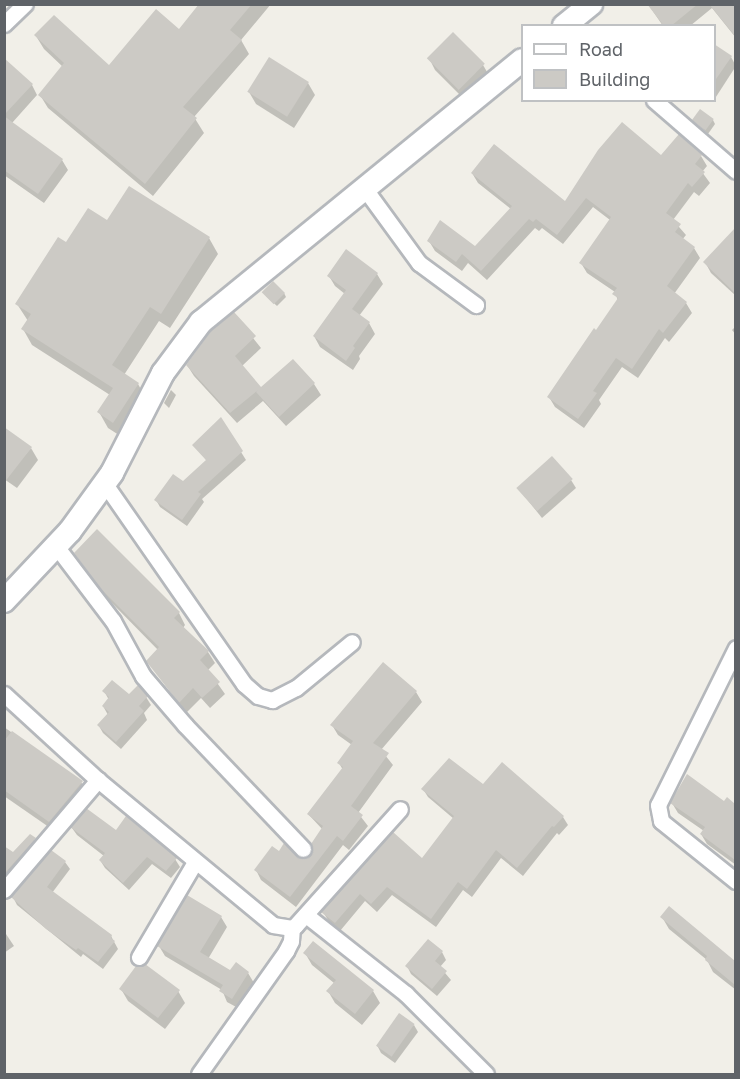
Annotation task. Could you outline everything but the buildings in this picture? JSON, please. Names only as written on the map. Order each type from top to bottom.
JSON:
[{"type":"street","points":[[4,24],[25,4]]},
{"type":"street","points":[[567,24],[591,4]]},
{"type":"street","points":[[4,601],[56,546],[105,484],[163,373],[201,322],[521,61]]},
{"type":"street","points":[[656,102],[735,171]]},
{"type":"street","points":[[365,189],[419,263],[476,305]]},
{"type":"street","points":[[105,484],[244,684],[258,696],[272,700],[296,688],[352,642]]},
{"type":"street","points":[[56,546],[113,621],[143,676],[185,725],[303,849]]},
{"type":"street","points":[[735,648],[658,805],[661,821],[735,881]]},
{"type":"street","points":[[4,694],[98,780],[273,925],[292,928]]},
{"type":"street","points":[[4,890],[98,780]]},
{"type":"street","points":[[199,1074],[286,951],[291,941],[292,928],[400,809]]},
{"type":"street","points":[[139,957],[195,861]]},
{"type":"street","points":[[306,915],[406,994],[486,1074]]}]
